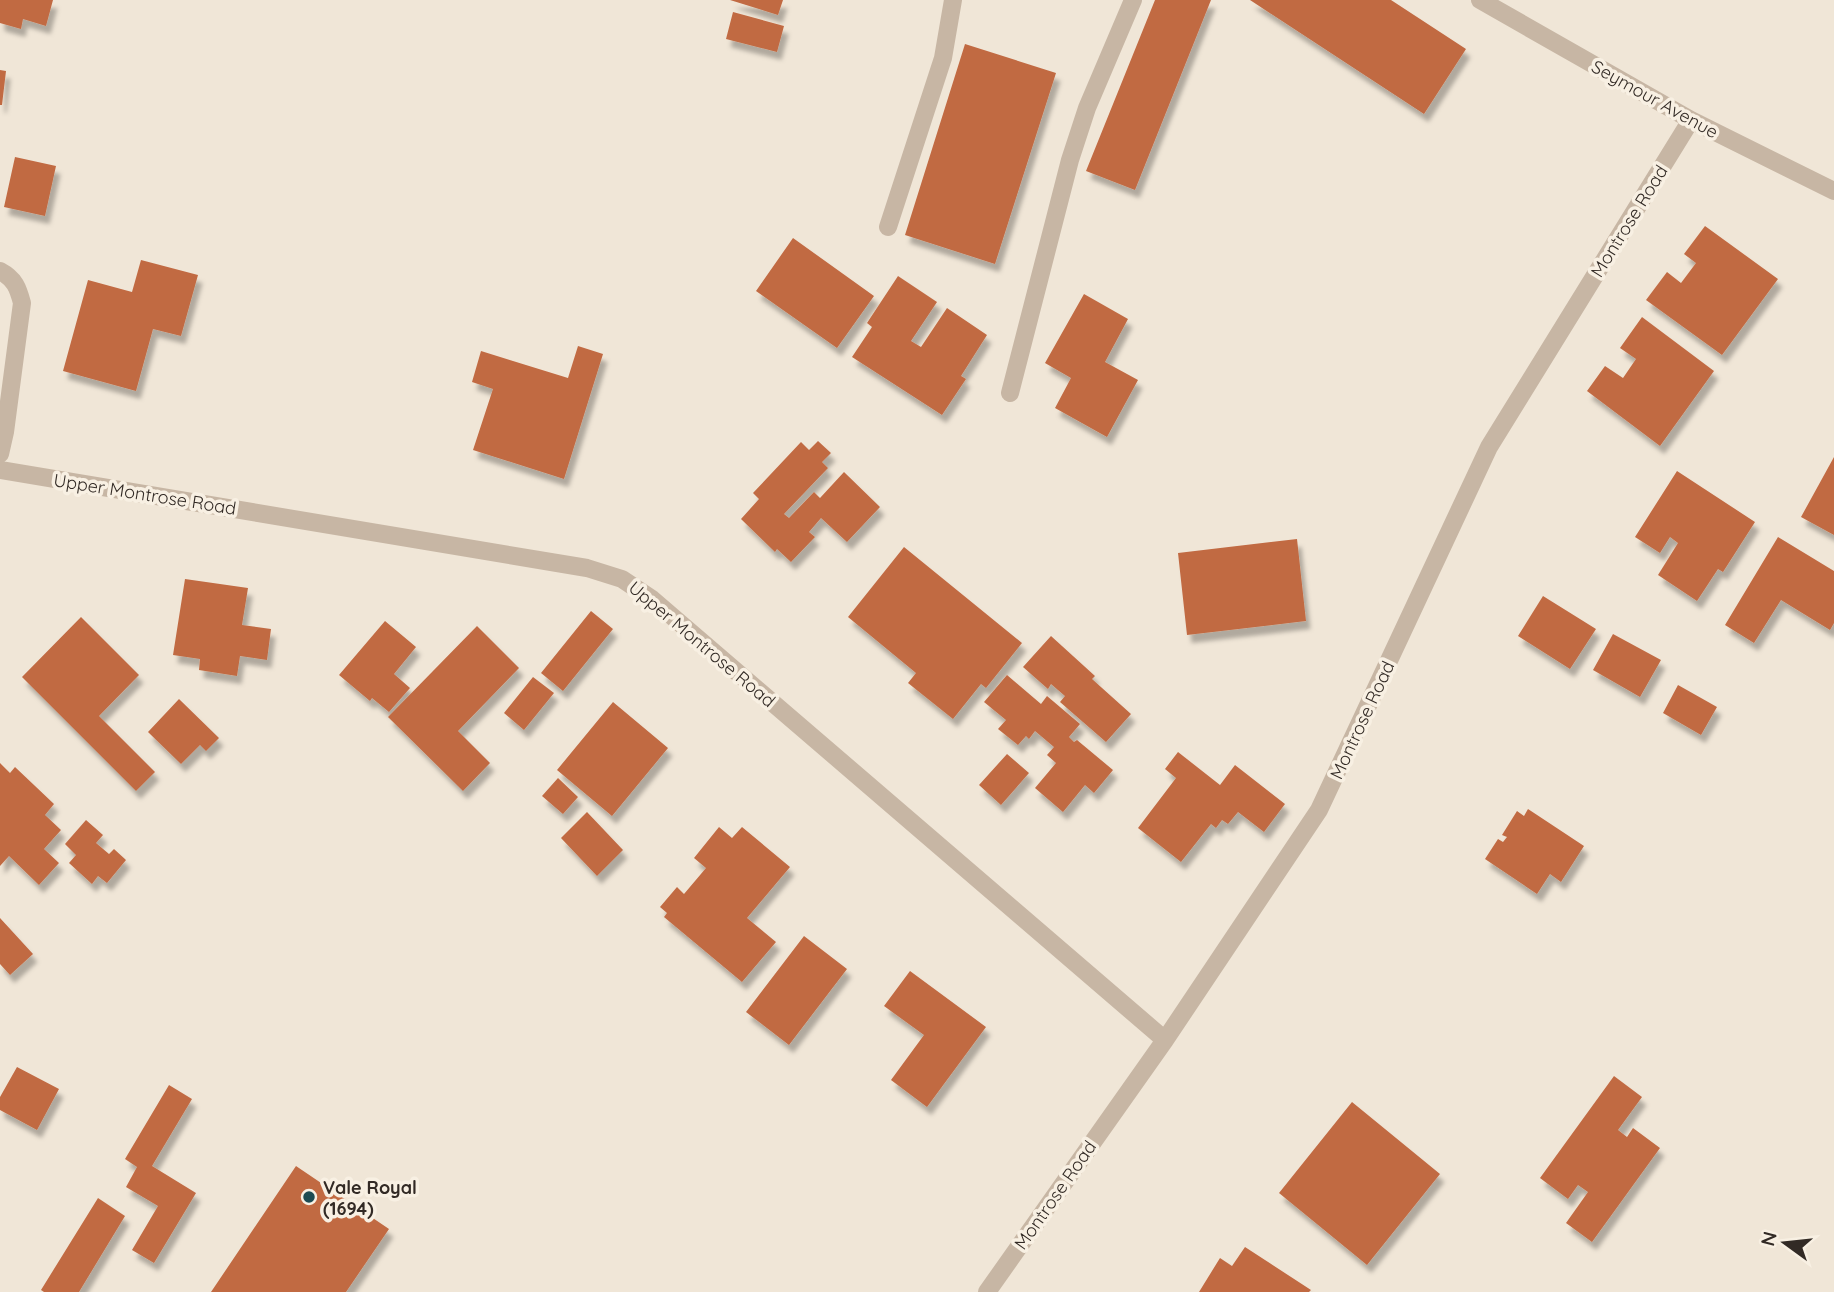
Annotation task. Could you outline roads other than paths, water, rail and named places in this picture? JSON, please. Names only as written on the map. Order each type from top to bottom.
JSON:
[{"type":"street","points":[[888,227],[943,58],[953,0]]},
{"type":"street","points":[[1010,393],[1070,160],[1087,108],[1133,0]]},
{"type":"street","name":"Seymour Avenue","points":[[1480,0],[1690,120],[1834,191]]},
{"type":"street","name":"Montrose Road","points":[[987,1292],[1165,1040],[1319,810],[1489,447],[1690,120]]},
{"type":"street","points":[[0,271],[17,284],[22,303],[0,454]]},
{"type":"street","name":"Upper Montrose Road","points":[[0,470],[587,568],[622,579],[652,599],[1165,1040]]},
{"type":"place","name":"Vale Royal (1694)","points":[[309,1197]]}]
